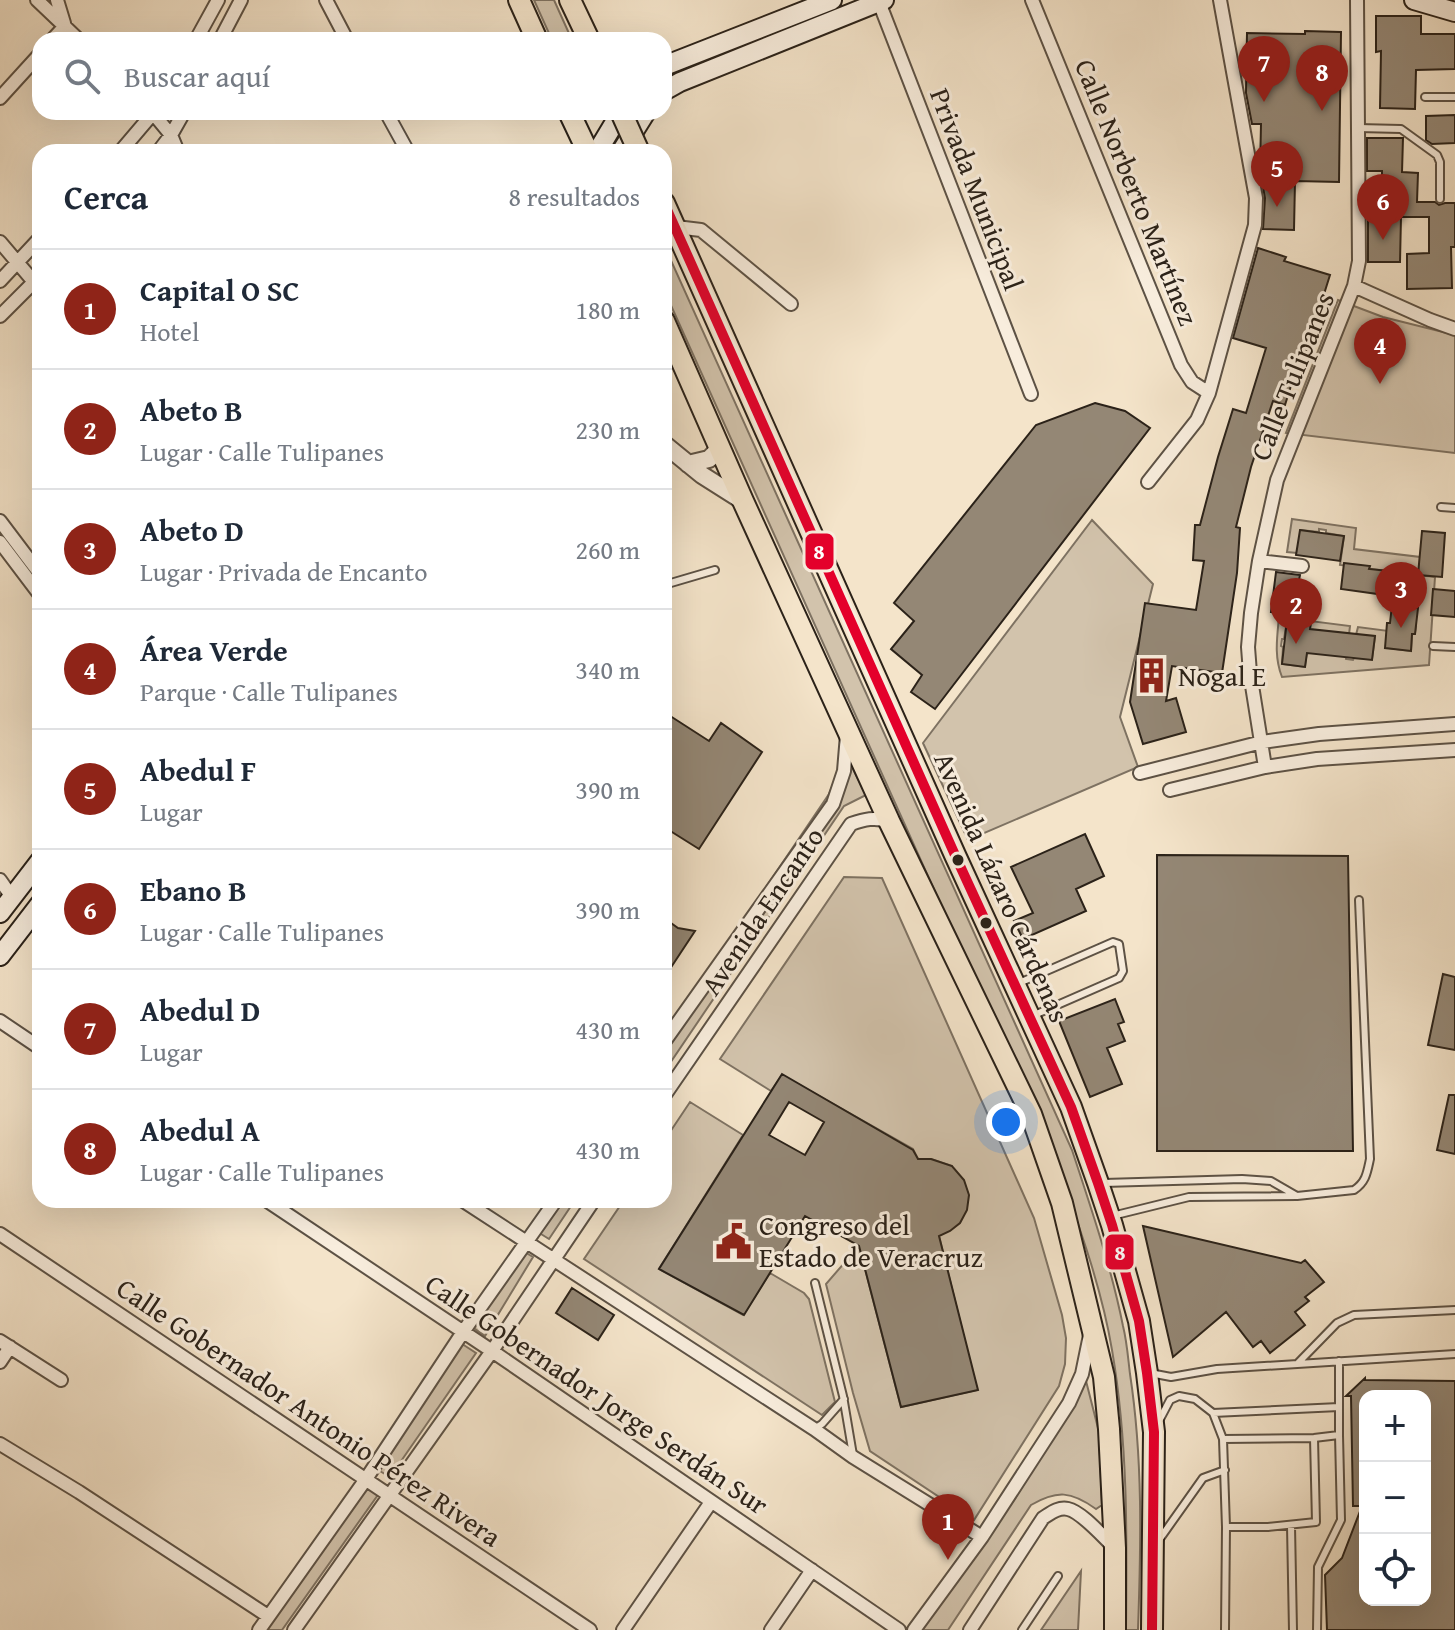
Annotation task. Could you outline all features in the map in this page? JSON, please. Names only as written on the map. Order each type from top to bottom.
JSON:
[{"type":"highway","points":[[519,0],[533,32]]},
{"type":"highway","points":[[570,0],[585,32]]},
{"type":"highway","points":[[573,120],[584,144]]},
{"type":"highway","points":[[625,120],[635,144]]},
{"type":"highway","name":"Avenida Lázaro Cárdenas","points":[[672,219],[955,855],[1071,1107],[1098,1183],[1139,1321],[1147,1373],[1154,1432],[1152,1630]]},
{"type":"highway","points":[[672,339],[889,821],[1031,1114],[1062,1203],[1104,1377],[1115,1548],[1115,1630]]},
{"type":"main road","points":[[672,63],[832,0]]},
{"type":"main road","points":[[1414,0],[1455,12]]},
{"type":"main road","points":[[672,86],[882,1]]},
{"type":"main road","points":[[602,144],[616,120]]},
{"type":"main road","points":[[626,144],[641,120]]},
{"type":"main road","points":[[0,913],[32,871]]},
{"type":"main road","points":[[0,956],[32,918]]},
{"type":"street","points":[[37,0],[71,32]]},
{"type":"street","points":[[57,0],[65,26]]},
{"type":"street","points":[[200,32],[218,0]]},
{"type":"street","points":[[224,32],[241,0]]},
{"type":"street","points":[[326,0],[343,32]]},
{"type":"street","name":"Calle Norberto Martínez","points":[[1032,0],[1181,365],[1192,382],[1209,393]]},
{"type":"street","points":[[1148,482],[1197,420],[1209,393],[1255,225],[1256,198],[1220,0]]},
{"type":"street","name":"Calle Tulipanes","points":[[1265,767],[1248,647],[1259,561],[1277,480],[1354,286],[1359,261],[1357,0]]},
{"type":"street","name":"Privada Municipal","points":[[882,1],[1031,394]]},
{"type":"street","points":[[59,32],[65,26]]},
{"type":"street","points":[[0,98],[32,63]]},
{"type":"street","points":[[127,144],[146,120]]},
{"type":"street","points":[[159,120],[175,144]]},
{"type":"street","points":[[164,144],[179,120]]},
{"type":"street","points":[[390,120],[404,144]]},
{"type":"street","points":[[676,227],[701,230],[791,304]]},
{"type":"street","points":[[0,242],[32,276]]},
{"type":"street","points":[[0,281],[32,246]]},
{"type":"street","points":[[1354,286],[1455,329]]},
{"type":"street","points":[[0,316],[32,287]]},
{"type":"street","points":[[688,464],[709,459],[720,448]]},
{"type":"street","points":[[672,451],[743,501]]},
{"type":"street","points":[[0,521],[32,563]]},
{"type":"street","points":[[0,542],[32,584]]},
{"type":"street","points":[[1259,561],[1302,566]]},
{"type":"street","points":[[1140,773],[1262,742],[1319,734],[1455,724]]},
{"type":"street","name":"Avenida Encanto","points":[[672,1031],[833,804],[844,771],[848,728]]},
{"type":"street","points":[[1170,790],[1265,767],[1317,759],[1455,750]]},
{"type":"street","name":"Avenida Encanto","points":[[672,1084],[851,824],[878,818],[889,821]]},
{"type":"street","points":[[0,880],[12,897]]},
{"type":"street","points":[[0,1021],[32,1043]]},
{"type":"street","name":"Calle Gobernador Jorge Serdán Sur","points":[[278,1208],[899,1630]]},
{"type":"street","points":[[474,1208],[853,1457],[982,1537]]},
{"type":"street","points":[[259,1630],[551,1208]]},
{"type":"street","points":[[294,1630],[492,1351],[589,1208]]},
{"type":"street","name":"Calle Gobernador Antonio Pérez Rivera","points":[[0,1234],[590,1630]]},
{"type":"street","points":[[914,1630],[982,1537],[1069,1403],[1082,1374],[1092,1324]]},
{"type":"street","points":[[0,1362],[5,1344],[61,1380]]},
{"type":"street","points":[[0,1444],[268,1616]]},
{"type":"street","points":[[623,1630],[711,1502]]},
{"type":"street","points":[[970,1630],[1043,1518],[1055,1510],[1069,1509],[1115,1548]]},
{"type":"street","points":[[771,1630],[812,1570]]},
{"type":"lane","points":[[1425,97],[1455,97]]},
{"type":"lane","points":[[1358,128],[1401,129],[1437,155],[1440,162],[1440,199]]},
{"type":"lane","points":[[1441,507],[1455,508]]},
{"type":"lane","points":[[672,583],[715,570]]},
{"type":"lane","points":[[1433,646],[1455,647]]},
{"type":"lane","points":[[1109,1217],[1189,1197],[1297,1196],[1354,1190],[1361,1186],[1370,1159],[1359,900]]},
{"type":"lane","points":[[1015,985],[1113,942],[1119,944],[1123,971],[1119,978],[1030,1017]]},
{"type":"lane","points":[[1098,1183],[1242,1179],[1271,1181],[1297,1196]]},
{"type":"lane","points":[[815,1283],[844,1399],[853,1457]]},
{"type":"lane","points":[[1298,1363],[1337,1323],[1354,1315],[1455,1310]]},
{"type":"lane","points":[[1147,1373],[1171,1377],[1217,1369],[1455,1354]]},
{"type":"lane","points":[[1317,1630],[1318,1567],[1341,1520],[1339,1361]]},
{"type":"lane","points":[[1154,1432],[1170,1400],[1179,1396],[1195,1399],[1213,1413],[1223,1439],[1225,1630]]},
{"type":"lane","points":[[814,1429],[844,1399]]},
{"type":"lane","points":[[1213,1413],[1339,1407]]},
{"type":"lane","points":[[1223,1439],[1339,1435]]},
{"type":"lane","points":[[1226,1527],[1291,1526],[1316,1522],[1314,1438]]},
{"type":"lane","points":[[1153,1550],[1203,1478],[1225,1470]]},
{"type":"lane","points":[[1291,1526],[1293,1630]]},
{"type":"lane","points":[[1022,1630],[1058,1576]]},
{"type":"shaded area","points":[[534,0],[554,0],[568,32],[548,32]]},
{"type":"shaded area","points":[[672,263],[1072,1150],[1107,1259],[1126,1344],[1139,1470],[1138,1630],[1126,1630],[1125,1490],[1121,1420],[1112,1350],[1095,1277],[1055,1158],[672,308]]},
{"type":"shaded area","points":[[1338,300],[1383,317],[1455,335],[1455,453],[1286,433]]},
{"type":"shaded area","points":[[1292,519],[1356,528],[1354,549],[1420,557],[1419,575],[1435,577],[1429,665],[1282,677],[1277,655],[1279,617],[1350,626],[1346,659],[1353,660],[1372,659],[1375,637],[1356,635],[1358,627],[1389,631],[1388,648],[1411,651],[1412,634],[1416,627],[1413,626],[1416,608],[1392,605],[1393,596],[1385,595],[1388,571],[1340,565],[1344,536],[1319,529],[1319,532],[1301,530],[1297,553],[1287,552]],"holes":[[[1287,621],[1310,623],[1305,667],[1282,664],[1281,646]]]},
{"type":"shaded area","points":[[1092,520],[1153,584],[1120,717],[1138,767],[968,840],[923,743]]},
{"type":"shaded area","points":[[846,755],[866,795],[844,806],[672,1060],[672,1026],[829,794]]},
{"type":"shaded area","points":[[844,877],[882,878],[1034,1218],[1062,1315],[1066,1338],[1065,1364],[1059,1386],[974,1520],[870,1451],[826,1284],[859,1246],[901,1407],[977,1390],[939,1236],[952,1166],[931,1159],[918,1159],[913,1149],[782,1075],[771,1091],[720,1059]]},
{"type":"shaded area","points":[[690,1102],[743,1135],[659,1269],[743,1315],[770,1273],[804,1293],[809,1299],[835,1402],[822,1415],[584,1259],[619,1208],[672,1208],[672,1129]]},
{"type":"shaded area","points":[[547,1208],[570,1208],[549,1239],[533,1229]]},
{"type":"shaded area","points":[[518,1248],[533,1257],[485,1336],[468,1324]]},
{"type":"shaded area","points":[[456,1340],[476,1353],[390,1477],[373,1467]]},
{"type":"shaded area","points":[[1085,1377],[1099,1432],[1102,1505],[1096,1509],[1071,1496],[1056,1495],[1031,1505],[948,1630],[919,1630],[1014,1500],[1065,1418]]},
{"type":"shaded area","points":[[364,1481],[380,1492],[282,1630],[256,1630]]},
{"type":"shaded area","points":[[1081,1571],[1078,1630],[1041,1630]]},
{"type":"building","points":[[1376,16],[1421,16],[1421,34],[1455,34],[1455,69],[1416,70],[1415,109],[1380,108],[1381,51],[1376,52]]},
{"type":"building","points":[[1305,31],[1341,32],[1339,182],[1295,181],[1294,230],[1263,229],[1265,198],[1260,171],[1261,124],[1252,124],[1246,93],[1247,33],[1305,34]]},
{"type":"building","points":[[1455,115],[1455,143],[1432,144],[1426,140],[1426,116]]},
{"type":"building","points":[[1367,138],[1403,138],[1402,172],[1418,173],[1417,202],[1435,202],[1439,205],[1455,203],[1455,247],[1451,247],[1452,288],[1407,289],[1407,254],[1429,253],[1429,217],[1401,217],[1400,262],[1368,262],[1368,217],[1382,217],[1382,171],[1367,171]]},
{"type":"building","points":[[1258,248],[1286,257],[1284,261],[1330,275],[1303,361],[1299,360],[1285,405],[1273,401],[1251,467],[1236,527],[1240,528],[1237,573],[1222,673],[1172,666],[1166,701],[1176,698],[1186,732],[1143,744],[1130,702],[1145,603],[1196,610],[1204,561],[1193,560],[1195,525],[1200,525],[1233,409],[1246,413],[1266,348],[1233,338]]},
{"type":"building","points":[[1095,403],[1125,411],[1150,428],[935,709],[911,692],[922,675],[891,649],[914,621],[894,603],[1036,425]]},
{"type":"building","points":[[1300,530],[1344,536],[1340,561],[1296,555]]},
{"type":"building","points":[[1422,531],[1445,533],[1442,577],[1418,575]]},
{"type":"building","points":[[1344,563],[1388,571],[1385,595],[1341,589]]},
{"type":"building","points":[[1276,572],[1300,575],[1297,615],[1271,612]]},
{"type":"building","points":[[1433,589],[1455,591],[1455,617],[1431,615]]},
{"type":"building","points":[[1392,605],[1418,608],[1411,651],[1385,648]]},
{"type":"building","points":[[1287,620],[1311,623],[1310,629],[1375,636],[1372,660],[1307,653],[1305,667],[1282,664]]},
{"type":"building","points":[[672,717],[709,741],[721,723],[762,752],[699,849],[672,832]]},
{"type":"building","points":[[1085,834],[1104,876],[1076,889],[1086,911],[1023,939],[1014,921],[1033,913],[1011,867]]},
{"type":"building","points":[[1157,855],[1348,856],[1353,1151],[1157,1151]]},
{"type":"building","points":[[672,924],[695,931],[672,966]]},
{"type":"building","points":[[1443,974],[1455,977],[1455,1050],[1428,1045]]},
{"type":"building","points":[[1115,999],[1124,1022],[1118,1024],[1125,1041],[1107,1048],[1122,1084],[1090,1097],[1059,1021]]},
{"type":"building","name":"Congreso del Estado de Veracruz","points":[[782,1074],[913,1150],[918,1159],[931,1159],[952,1166],[964,1180],[969,1195],[967,1210],[960,1223],[939,1236],[978,1390],[901,1407],[859,1246],[805,1216],[744,1315],[659,1269]],"holes":[[[789,1102],[824,1122],[805,1155],[769,1135]]]},
{"type":"building","points":[[1449,1095],[1455,1095],[1455,1154],[1437,1150]]},
{"type":"building","points":[[1143,1226],[1301,1263],[1305,1260],[1324,1282],[1305,1297],[1309,1301],[1295,1312],[1305,1325],[1270,1353],[1261,1341],[1253,1347],[1226,1312],[1173,1357]]},
{"type":"building","points":[[572,1288],[614,1315],[598,1340],[556,1313]]},
{"type":"building","points":[[1365,1378],[1455,1381],[1455,1630],[1327,1630],[1325,1575],[1342,1558],[1359,1514],[1359,1606],[1431,1606],[1431,1390],[1359,1390],[1359,1506],[1353,1506],[1351,1396],[1346,1396]]},
{"type":"transit line","name":"8","points":[[672,221],[1071,1107],[1098,1183],[1139,1321],[1147,1373],[1154,1432],[1152,1630]]},
{"type":"place","name":"Abedul D","points":[[1264,102]]},
{"type":"place","name":"Abedul A","points":[[1322,111]]},
{"type":"place","name":"Abedul F","points":[[1277,207]]},
{"type":"place","name":"Ebano B","points":[[1383,240]]},
{"type":"place","name":"Área Verde","points":[[1380,384]]},
{"type":"place","name":"Abeto D","points":[[1401,628]]},
{"type":"place","name":"Abeto B","points":[[1296,644]]},
{"type":"place","name":"Nogal E","points":[[1152,676]]},
{"type":"place","name":"Congreso del Estado de Veracruz","points":[[733,1241]]},
{"type":"place","name":"Capital O SC","points":[[948,1560]]}]
